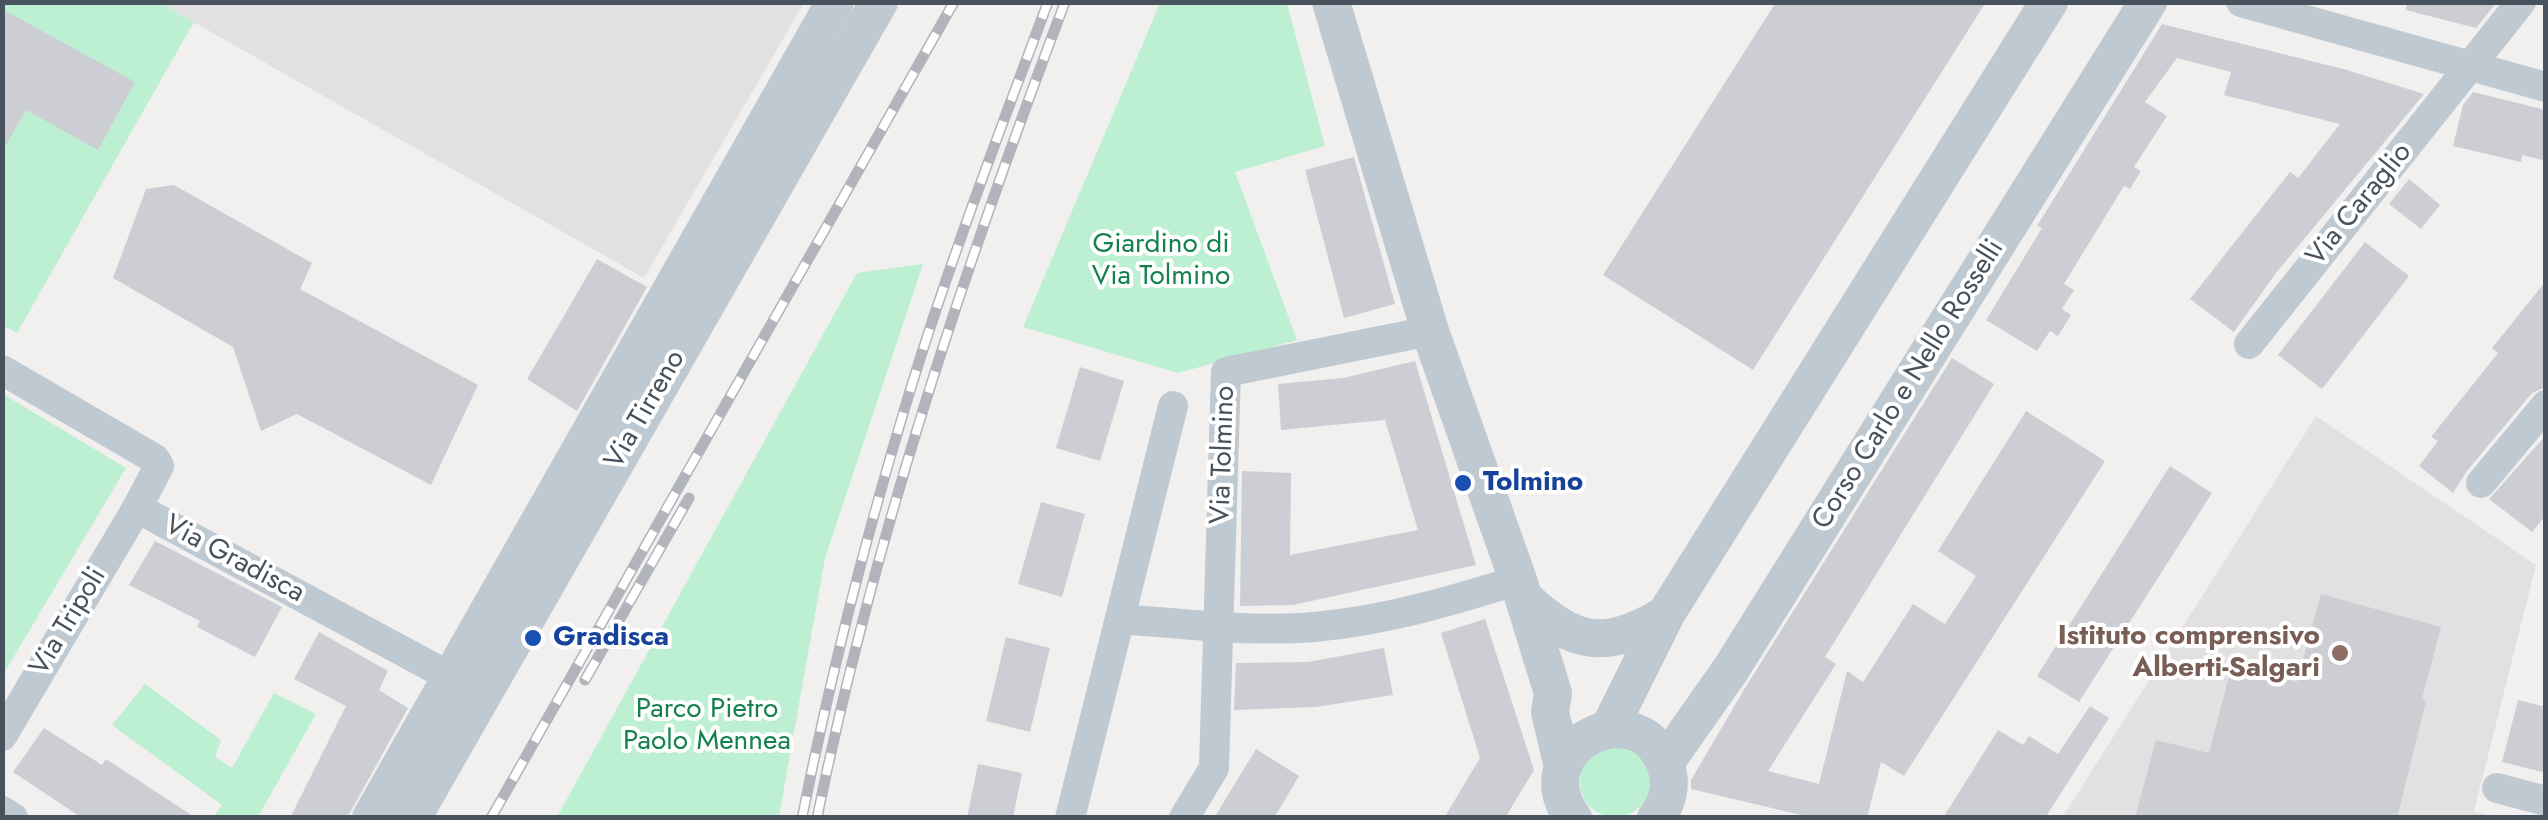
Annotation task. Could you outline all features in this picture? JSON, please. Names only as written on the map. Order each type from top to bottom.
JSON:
[{"type":"street","name":"Via Tirreno","points":[[412,818],[467,685],[835,2]]},
{"type":"street","name":"Via Tirreno","points":[[371,818],[467,685],[879,2]]},
{"type":"street","points":[[1331,2],[1430,331],[1521,589],[1553,693],[1550,712],[1562,772],[1563,800],[1573,818]]},
{"type":"street","points":[[1606,730],[1666,614],[2048,2]]},
{"type":"street","name":"Corso Carlo e Nello Rosselli","points":[[1665,763],[1731,669],[2148,2]]},
{"type":"street","points":[[2241,2],[2546,86]]},
{"type":"street","name":"Via Caraglio","points":[[2249,344],[2521,2]]},
{"type":"street","name":"Via Tolmino","points":[[1218,626],[1226,372],[1430,331]]},
{"type":"street","name":"Via Gradisca","points":[[2,370],[156,459],[157,474],[137,508],[467,685]]},
{"type":"street","points":[[2481,483],[2546,405]]},
{"type":"street","name":"Via Tolmino","points":[[1070,818],[1173,406]]},
{"type":"street","name":"Via Tripoli","points":[[2,736],[137,508]]},
{"type":"street","points":[[1521,589],[1552,624],[1591,637],[1636,632],[1666,614]]},
{"type":"street","points":[[1121,620],[1312,628],[1521,589]]},
{"type":"street","points":[[1187,816],[1214,768],[1218,626]]},
{"type":"street","points":[[1553,693],[1606,730]]},
{"type":"street","points":[[1541,818],[1575,746],[1606,730],[1626,730],[1643,736],[1656,748],[1665,763],[1668,788],[1663,816]]},
{"type":"street","points":[[2498,788],[2546,801]]},
{"type":"street","points":[[2,811],[13,818]]},
{"type":"shaded area","points":[[160,3],[804,3],[644,278]]},
{"type":"shaded area","name":"Istituto comprensivo Alberti-Salgari","points":[[2316,416],[2536,565],[2474,811],[2496,817],[2062,818]]},
{"type":"green space","points":[[2,3],[160,3],[194,22],[17,333],[2,325]]},
{"type":"green space","name":"Giardino di Via Tolmino","points":[[1160,3],[1287,3],[1325,146],[1235,172],[1297,340],[1178,373],[1023,327]]},
{"type":"green space","name":"Parco Pietro Paolo Mennea","points":[[923,264],[825,558],[779,817],[557,817],[857,273]]},
{"type":"green space","points":[[3,394],[126,468],[3,675]]},
{"type":"green space","points":[[145,684],[221,740],[215,757],[232,768],[274,693],[316,714],[258,817],[213,817],[222,805],[112,725]]},
{"type":"green space","points":[[1615,747],[1640,757],[1650,782],[1640,807],[1615,817],[1590,807],[1580,782],[1590,757]]},
{"type":"building","points":[[1776,2],[1986,2],[1753,370],[1603,275]]},
{"type":"building","points":[[2407,2],[2497,2],[2476,28],[2406,10]]},
{"type":"building","points":[[2,9],[135,82],[98,150],[26,110],[2,152]]},
{"type":"building","points":[[2162,24],[2347,70],[2424,94],[2276,273],[2234,332],[2190,299],[2290,172],[2298,178],[2340,124],[2224,95],[2231,72],[2177,58],[2145,102],[2167,116],[2134,167],[2141,171],[2130,189],[2124,186],[2064,284],[2074,290],[2062,309],[2071,315],[2058,336],[2050,331],[2037,351],[1986,320],[2042,228],[2037,226]]},
{"type":"building","points":[[2473,92],[2546,110],[2546,161],[2522,155],[2521,162],[2453,146],[2463,105]]},
{"type":"building","points":[[1354,157],[1395,304],[1344,318],[1305,170]]},
{"type":"building","points":[[2409,179],[2440,205],[2421,229],[2389,204]]},
{"type":"building","points":[[174,185],[312,263],[300,289],[478,385],[431,485],[297,414],[261,431],[233,347],[113,278],[146,189]]},
{"type":"building","points":[[2365,242],[2409,276],[2322,389],[2278,355]]},
{"type":"building","points":[[597,259],[647,287],[577,411],[527,379]]},
{"type":"building","points":[[2546,281],[2546,387],[2532,393],[2453,493],[2419,466],[2438,441],[2431,437],[2498,353],[2492,348]]},
{"type":"building","points":[[1952,358],[1994,384],[1825,657],[1836,664],[1768,771],[1819,784],[1847,671],[1863,682],[1913,604],[1945,624],[1976,576],[1938,551],[2026,411],[2105,461],[1904,776],[1881,762],[1867,818],[1814,818],[1691,789],[1691,780],[1745,688]]},
{"type":"building","points":[[1415,361],[1476,565],[1293,605],[1240,606],[1242,471],[1291,473],[1290,555],[1418,530],[1385,420],[1281,430],[1278,384],[1343,378]]},
{"type":"building","points":[[1080,367],[1124,381],[1100,461],[1056,448]]},
{"type":"building","points":[[2546,435],[2546,515],[2532,532],[2489,499]]},
{"type":"building","points":[[2170,466],[2212,493],[2079,702],[2037,676]]},
{"type":"building","points":[[1041,502],[1085,514],[1062,597],[1018,584]]},
{"type":"building","points":[[155,541],[282,607],[255,657],[197,627],[200,621],[129,585]]},
{"type":"building","points":[[2321,594],[2441,627],[2397,818],[2135,818],[2156,740],[2209,753],[2232,665],[2297,682]]},
{"type":"building","points":[[1485,619],[1534,770],[1505,818],[1444,818],[1480,758],[1441,633]]},
{"type":"building","points":[[319,632],[388,671],[379,690],[408,708],[347,818],[290,818],[346,706],[294,679]]},
{"type":"building","points":[[1006,637],[1050,648],[1030,732],[986,721]]},
{"type":"building","points":[[1384,648],[1393,695],[1316,707],[1234,710],[1236,663],[1308,662]]},
{"type":"building","points":[[2518,700],[2546,707],[2546,773],[2502,762]]},
{"type":"building","points":[[2090,706],[2109,718],[2045,818],[1943,818],[1998,730],[2023,745],[2029,736],[2058,754]]},
{"type":"building","points":[[44,728],[102,765],[106,759],[196,818],[82,818],[13,772]]},
{"type":"building","points":[[1256,749],[1299,776],[1274,818],[1214,818]]},
{"type":"building","points":[[978,764],[1022,773],[1013,818],[967,818]]},
{"type":"railway","points":[[491,818],[954,2]]},
{"type":"railway","points":[[802,818],[849,610],[906,404],[956,252],[1048,2]]},
{"type":"railway","points":[[817,818],[894,507],[957,304],[1065,2]]},
{"type":"railway","points":[[585,680],[689,498]]},
{"type":"place","name":"Tolmino","points":[[1463,483]]},
{"type":"place","name":"Gradisca","points":[[533,638]]},
{"type":"place","name":"Istituto comprensivo Alberti-Salgari","points":[[2340,653]]}]
